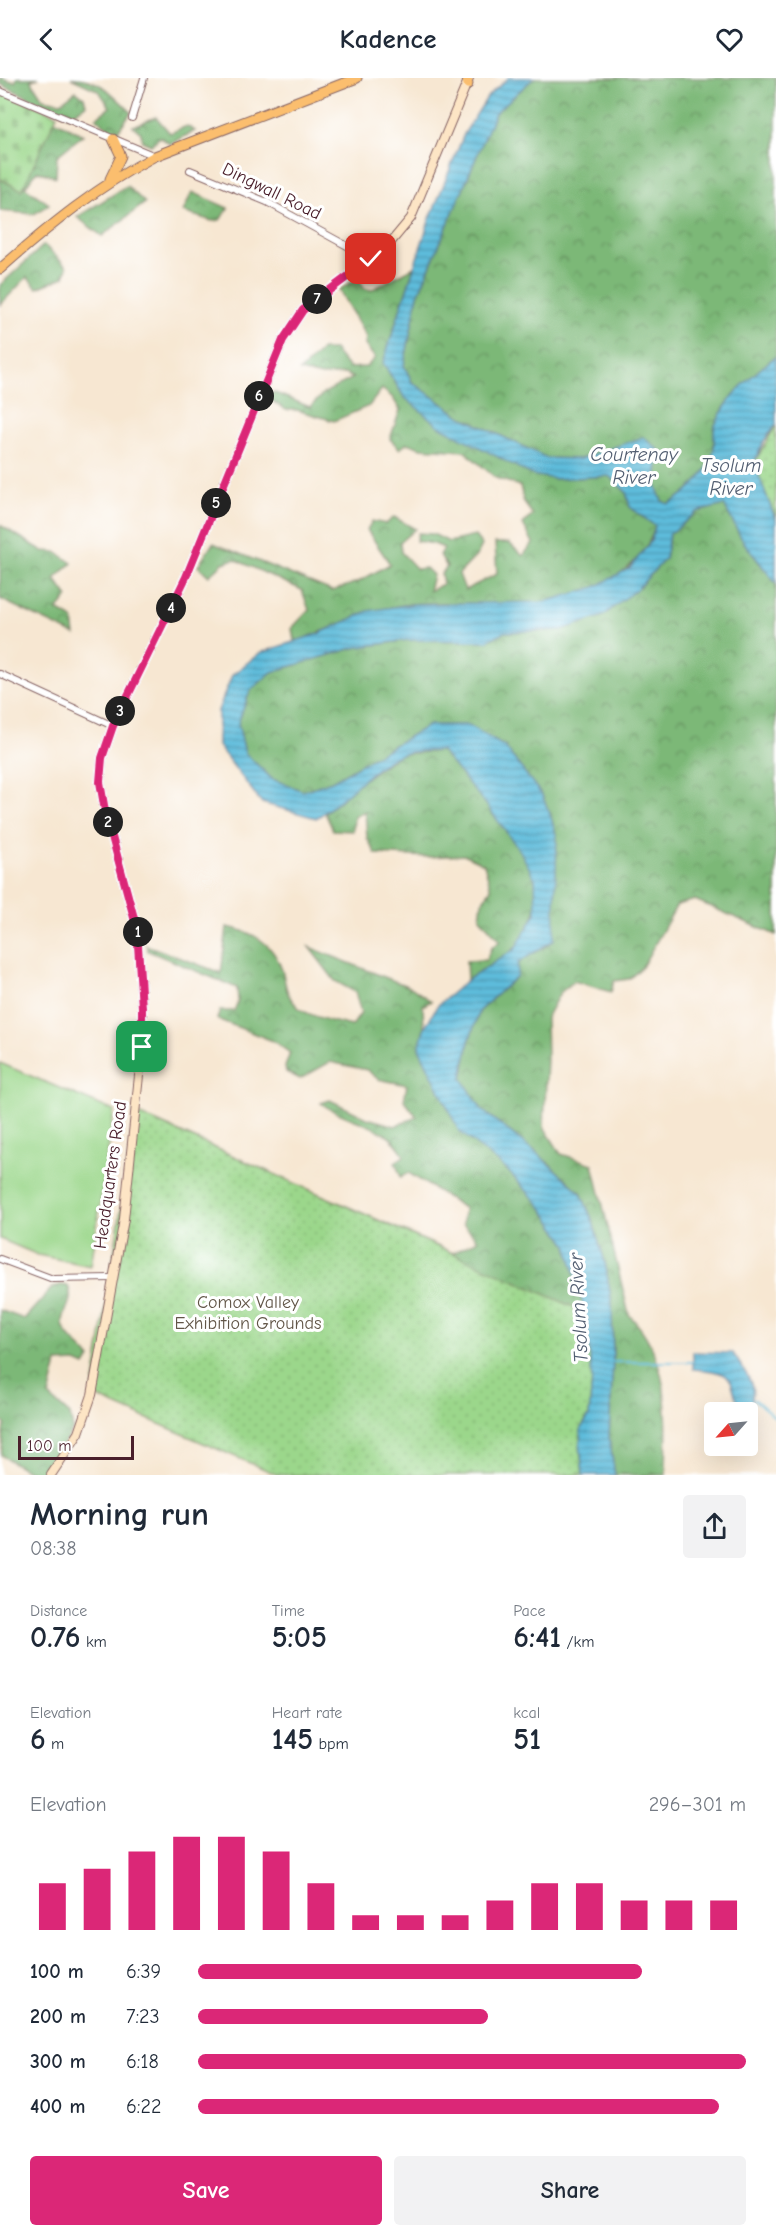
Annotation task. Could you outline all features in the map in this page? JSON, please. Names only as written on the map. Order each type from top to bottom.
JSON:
[{"type":"main road","points":[[0,269],[106,184],[155,156],[357,78]]},
{"type":"main road","name":"Headquarters Road","points":[[51,1475],[79,1433],[88,1413],[124,1219],[136,1113],[142,1008],[137,929],[105,811],[100,782],[102,758],[113,726],[186,577],[283,340],[303,310],[397,237],[411,218],[469,80]]},
{"type":"main road","points":[[106,184],[121,156],[113,139]]},
{"type":"street","points":[[132,117],[144,78]]},
{"type":"street","points":[[0,91],[155,156]]},
{"type":"street","name":"Dingwall Road","points":[[190,170],[267,202],[371,259]]},
{"type":"street","points":[[0,674],[113,726]]},
{"type":"street","points":[[0,1259],[53,1279],[112,1278]]},
{"type":"green space","points":[[0,78],[15,82],[17,78],[39,78],[31,80],[43,99],[61,102],[76,91],[84,97],[86,105],[69,116],[0,84]]},
{"type":"green space","points":[[71,78],[98,84],[131,112],[116,134],[96,118],[110,107],[99,91]]},
{"type":"green space","points":[[534,78],[776,78],[776,356],[749,379],[727,404],[715,425],[714,450],[706,469],[689,489],[668,504],[662,501],[656,486],[659,450],[643,437],[580,459],[547,458],[460,416],[412,382],[404,365],[418,295],[495,113]]},
{"type":"green space","points":[[0,91],[57,115],[22,190],[0,179]]},
{"type":"green space","points":[[43,114],[83,135],[57,156],[56,177],[37,171],[25,187],[49,204],[34,214],[0,211],[0,159]]},
{"type":"green space","points":[[156,117],[170,133],[187,126],[195,131],[170,144],[160,137],[151,145],[142,141],[141,133],[133,126]]},
{"type":"green space","points":[[127,186],[145,203],[102,236],[77,217]]},
{"type":"green space","points":[[192,192],[228,208],[220,220],[212,221],[183,212]]},
{"type":"green space","points":[[44,245],[67,267],[64,277],[37,288],[27,277],[0,305],[0,285]]},
{"type":"green space","points":[[414,267],[383,363],[404,397],[555,479],[609,476],[626,492],[630,507],[655,526],[649,542],[639,557],[626,569],[612,579],[578,594],[528,604],[428,603],[395,606],[294,642],[292,628],[309,610],[302,590],[234,559],[223,563],[209,576],[198,566],[213,543],[332,591],[358,582],[390,564],[367,530],[372,521],[386,524],[394,517],[415,529],[400,542],[401,552],[417,569],[426,568],[433,575],[429,591],[443,584],[441,574],[447,567],[440,555],[444,548],[416,541],[418,533],[433,534],[449,542],[475,536],[482,545],[477,555],[459,574],[465,590],[497,574],[495,543],[509,543],[523,556],[533,543],[523,524],[533,515],[524,503],[520,486],[496,478],[464,451],[421,448],[407,443],[400,449],[390,439],[400,410],[393,398],[382,389],[369,406],[334,421],[297,410],[286,410],[269,399],[273,392],[310,407],[324,393],[353,378],[346,374],[322,376],[300,371],[322,350],[334,350],[349,368],[366,367],[375,358],[365,345],[366,337],[339,290],[358,278],[364,288],[371,290]]},
{"type":"green space","points":[[776,425],[776,520],[754,463]]},
{"type":"green space","points":[[724,505],[743,541],[776,584],[776,935],[695,900],[677,905],[642,967],[629,979],[614,981],[611,992],[574,981],[560,993],[546,1018],[544,1127],[561,1154],[593,1164],[629,1315],[643,1332],[653,1350],[664,1390],[667,1433],[666,1475],[615,1475],[609,1436],[613,1362],[612,1304],[605,1262],[592,1219],[581,1193],[538,1154],[482,1110],[462,1079],[469,1041],[480,1010],[517,976],[518,963],[554,940],[550,814],[505,747],[469,725],[429,725],[332,781],[303,791],[272,779],[245,753],[238,723],[250,691],[272,672],[353,648],[408,640],[487,641],[504,632],[561,630],[639,587],[665,559],[669,535],[697,512]]},
{"type":"green space","points":[[0,525],[43,551],[56,552],[72,563],[55,579],[68,597],[57,610],[73,619],[75,635],[0,599]]},
{"type":"green space","points":[[441,751],[517,844],[527,861],[536,886],[534,916],[526,934],[503,958],[467,980],[466,961],[486,960],[491,948],[500,941],[480,918],[482,902],[491,889],[484,864],[465,855],[428,857],[376,854],[367,838],[365,811],[354,817],[353,831],[333,830],[325,813],[364,779],[400,754]]},
{"type":"green space","points":[[227,927],[246,932],[268,946],[282,970],[291,998],[303,1011],[316,1016],[352,1026],[361,1013],[355,992],[335,981],[309,947],[412,988],[431,1001],[423,1006],[424,1029],[419,1048],[459,1131],[506,1169],[540,1205],[567,1245],[585,1312],[592,1378],[580,1444],[583,1475],[152,1120],[453,1253],[478,1240],[463,1224],[464,1208],[409,1173],[401,1177],[395,1162],[404,1156],[389,1137],[321,1103],[330,1100],[367,1118],[395,1126],[417,1117],[404,1100],[407,1085],[378,1079],[367,1070],[330,1062],[300,1079],[286,1072],[285,1067],[290,1053],[273,1041],[217,1019],[220,1011],[234,1011],[238,1001],[237,988],[148,951],[146,945],[221,973]]},
{"type":"green space","points":[[0,1063],[114,1111],[91,1266],[38,1255],[0,1239]]},
{"type":"green space","name":"Comox Valley Exhibition Grounds","points":[[136,1113],[585,1312],[592,1379],[589,1416],[581,1428],[583,1475],[278,1475],[92,1395]]},
{"type":"green space","points":[[68,1286],[70,1292],[63,1323],[64,1328],[90,1358],[85,1366],[76,1362],[57,1363],[49,1396],[70,1415],[73,1429],[43,1475],[34,1475],[1,1455],[5,1424],[0,1420],[0,1310],[24,1319],[53,1287]]},
{"type":"water","name":"Tsolum River","points":[[508,78],[534,78],[495,113],[418,295],[404,365],[412,382],[460,416],[547,458],[580,459],[643,437],[659,450],[656,486],[662,501],[668,504],[689,489],[706,469],[714,450],[715,425],[727,404],[749,379],[776,356],[776,425],[764,441],[754,463],[776,520],[776,584],[743,541],[724,505],[697,512],[669,535],[665,559],[639,587],[603,616],[561,630],[504,632],[487,641],[408,640],[353,648],[272,672],[250,691],[238,723],[245,753],[272,779],[303,791],[332,781],[429,725],[469,725],[505,747],[542,795],[557,837],[554,940],[518,963],[517,976],[480,1010],[469,1041],[462,1078],[482,1110],[538,1154],[581,1193],[592,1219],[605,1262],[612,1304],[613,1362],[609,1436],[615,1475],[583,1475],[581,1428],[589,1416],[592,1378],[585,1312],[567,1245],[540,1205],[506,1169],[459,1131],[419,1048],[424,1029],[437,1006],[467,980],[515,949],[536,913],[535,879],[520,851],[485,803],[441,751],[403,753],[387,761],[316,818],[262,803],[218,746],[218,711],[232,675],[260,653],[320,633],[368,611],[412,604],[544,602],[595,587],[630,568],[651,541],[655,526],[630,507],[626,492],[609,476],[555,479],[532,475],[439,426],[404,397],[383,363],[429,221],[464,134],[488,96]]},
{"type":"water","points":[[693,1352],[733,1353],[751,1382],[752,1402],[738,1402],[732,1383],[722,1374],[693,1369]]},
{"type":"waterway","points":[[613,1362],[692,1362]]},
{"type":"waterway","points":[[754,1399],[776,1418]]},
{"type":"route","points":[[142,1047],[137,929],[131,898],[105,811],[100,782],[102,758],[113,726],[186,577],[283,340],[303,310],[371,259]]},
{"type":"water label","name":"Courtenay River","points":[[634,466]]}]
